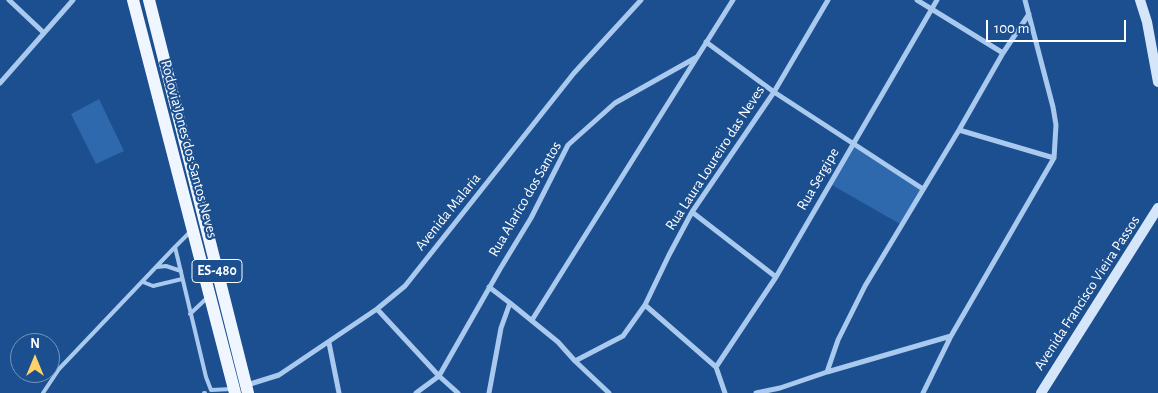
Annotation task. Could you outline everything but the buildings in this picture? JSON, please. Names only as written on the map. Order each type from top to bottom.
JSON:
[{"type":"main road","name":"Rodovia Jones dos Santos Neves","points":[[133,0],[210,296],[241,390]]},
{"type":"main road","name":"Rodovia Jones dos Santos Neves","points":[[149,0],[203,213],[241,390]]},
{"type":"main road","points":[[1140,0],[1157,70],[1158,82]]},
{"type":"main road","name":"Avenida Francisco Vieira Passos","points":[[1041,393],[1158,208]]},
{"type":"main road","points":[[190,216],[203,213]]},
{"type":"street","points":[[9,0],[44,33]]},
{"type":"street","points":[[0,83],[73,0]]},
{"type":"street","name":"Avenida Malaria","points":[[241,390],[279,375],[378,309],[405,286],[574,73],[641,0]]},
{"type":"street","points":[[532,320],[733,0]]},
{"type":"street","name":"Rua Laura Loureiro das Neves","points":[[575,361],[623,336],[645,305],[692,212],[774,92],[828,0]]},
{"type":"street","points":[[917,0],[1003,53]]},
{"type":"street","name":"Rua Sergipe","points":[[716,367],[776,278],[937,0]]},
{"type":"street","points":[[924,393],[951,336],[1054,158],[1056,134],[1054,116],[1025,0]]},
{"type":"street","points":[[827,372],[838,340],[865,286],[1003,53],[1029,14]]},
{"type":"street","points":[[706,42],[774,92],[924,189]]},
{"type":"street","name":"Rua Alarico dos Santos","points":[[416,393],[439,376],[489,287],[531,218],[568,146],[615,103],[697,57]]},
{"type":"street","points":[[959,130],[1054,158]]},
{"type":"street","points":[[692,212],[776,278]]},
{"type":"street","points":[[489,287],[558,342],[609,393]]},
{"type":"street","points":[[489,393],[501,328],[510,303]]},
{"type":"street","points":[[645,305],[716,367],[724,393]]},
{"type":"street","points":[[378,309],[439,376],[458,393]]},
{"type":"street","points":[[756,393],[780,388],[827,372],[951,336]]},
{"type":"street","points":[[328,343],[340,393]]},
{"type":"lane","points":[[43,393],[59,369],[193,230]]},
{"type":"lane","points":[[175,247],[190,314],[211,390]]},
{"type":"lane","points":[[157,267],[166,266],[181,271]]},
{"type":"lane","points":[[143,282],[153,286],[182,279]]},
{"type":"lane","points":[[190,314],[210,296]]},
{"type":"lane","points":[[205,393],[219,389],[241,390]]},
{"type":"shaded area","points":[[99,99],[124,151],[96,164],[71,114]]},
{"type":"shaded area","points":[[853,146],[921,190],[900,224],[832,185]]}]
